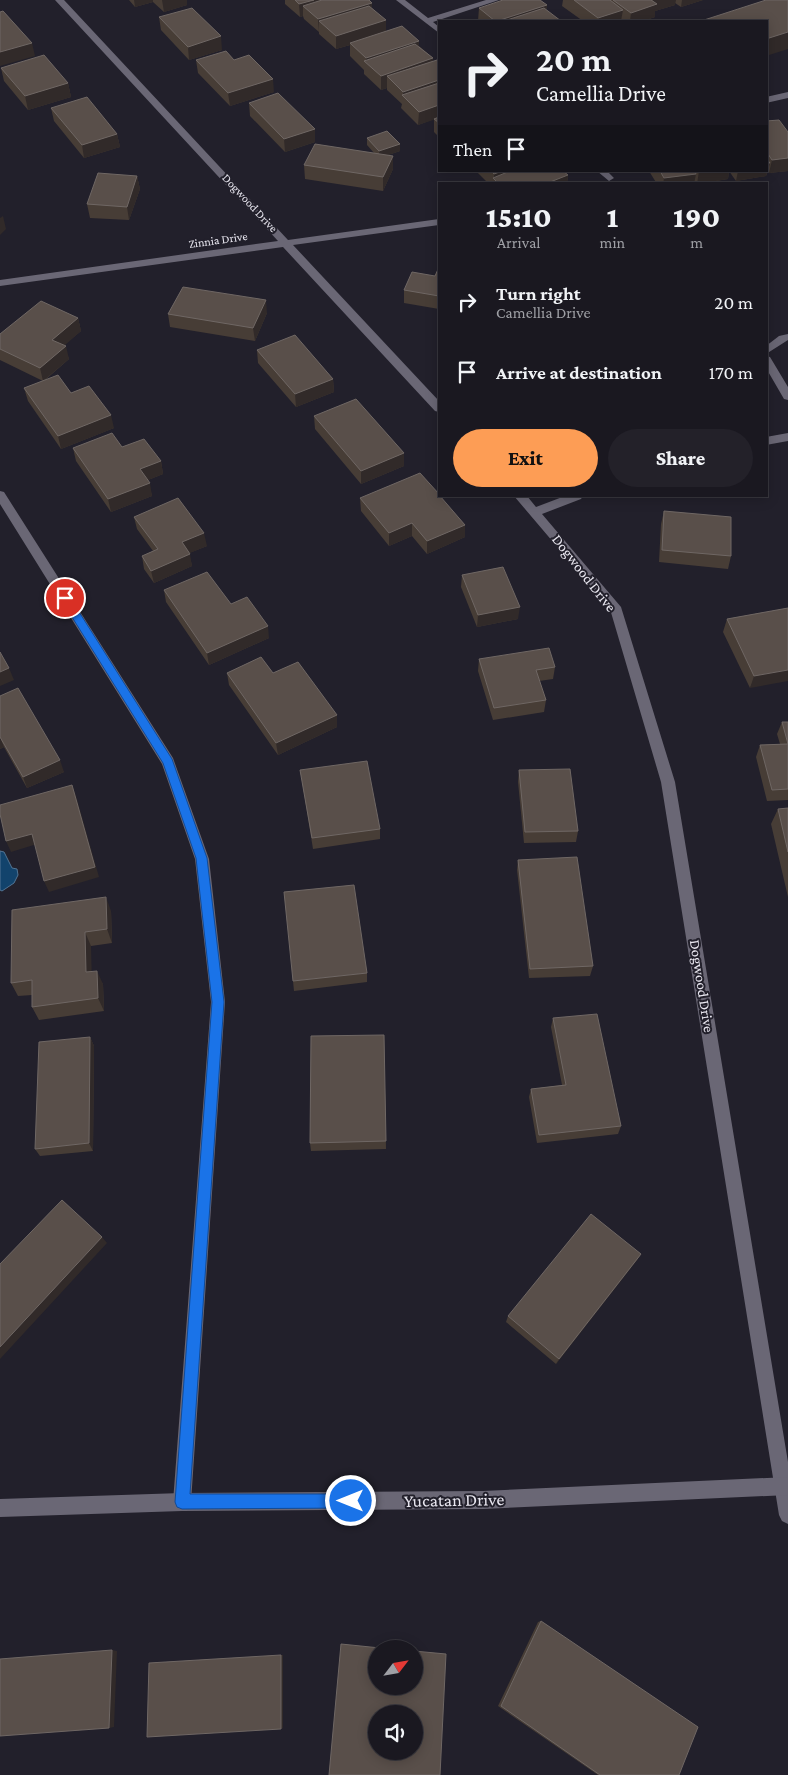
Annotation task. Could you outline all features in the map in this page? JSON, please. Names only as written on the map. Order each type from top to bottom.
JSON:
[{"type":"street","name":"Dogwood Drive","points":[[59,0],[438,407]]},
{"type":"street","points":[[400,0],[438,30]]},
{"type":"street","points":[[427,21],[495,0]]},
{"type":"street","points":[[768,100],[788,95]]},
{"type":"street","points":[[602,172],[610,178]]},
{"type":"street","name":"Zinnia Drive","points":[[0,283],[438,222]]},
{"type":"street","points":[[768,350],[788,337]]},
{"type":"street","points":[[768,362],[788,396]]},
{"type":"street","points":[[768,440],[788,437]]},
{"type":"street","points":[[0,495],[168,762],[202,858],[218,1002],[182,1502]]},
{"type":"street","name":"Dogwood Drive","points":[[521,497],[616,607],[668,782],[786,1486],[788,1514]]},
{"type":"street","points":[[534,512],[574,497]]},
{"type":"street","name":"Yucatan Drive","points":[[0,1508],[182,1502],[483,1500],[786,1486]]},
{"type":"water","points":[[0,851],[4,852],[12,868],[17,869],[18,875],[14,883],[2,891],[0,890]]},
{"type":"building","points":[[295,0],[314,0],[299,4]]},
{"type":"building","points":[[322,0],[369,0],[372,3],[318,19],[303,6]]},
{"type":"building","points":[[503,0],[540,0],[547,5],[500,20],[494,20],[479,8]]},
{"type":"building","points":[[574,0],[610,0],[623,10],[598,18]]},
{"type":"building","points":[[613,0],[651,0],[657,4],[631,13]]},
{"type":"building","points":[[766,0],[788,0],[788,32],[768,38],[768,20],[704,20]]},
{"type":"building","points":[[369,6],[386,20],[336,36],[319,21]]},
{"type":"building","points":[[192,8],[221,36],[188,47],[159,17]]},
{"type":"building","points":[[544,8],[560,20],[507,20]]},
{"type":"building","points":[[3,11],[32,43],[0,52],[0,12]]},
{"type":"building","points":[[402,26],[419,41],[366,58],[350,43]]},
{"type":"building","points":[[415,44],[433,58],[381,76],[364,61]]},
{"type":"building","points":[[226,51],[234,60],[249,55],[273,79],[228,93],[196,60]]},
{"type":"building","points":[[44,55],[68,83],[25,96],[1,68]]},
{"type":"building","points":[[438,60],[438,80],[403,92],[387,76]]},
{"type":"building","points":[[438,83],[438,105],[419,112],[402,95]]},
{"type":"building","points":[[278,93],[315,129],[284,139],[249,103]]},
{"type":"building","points":[[87,97],[117,134],[82,145],[51,108]]},
{"type":"building","points":[[779,120],[788,132],[788,158],[772,160],[768,154],[768,121]]},
{"type":"building","points":[[387,131],[400,144],[379,151],[367,138]]},
{"type":"building","points":[[315,144],[393,156],[383,177],[304,165]]},
{"type":"building","points":[[508,172],[564,172],[568,175],[550,182],[497,182],[493,178]]},
{"type":"building","points":[[661,172],[695,172],[696,174],[664,178]]},
{"type":"building","points":[[98,173],[137,176],[127,207],[87,204]]},
{"type":"building","points":[[438,269],[438,296],[404,290],[412,272],[435,276]]},
{"type":"building","points":[[183,287],[266,300],[253,328],[168,314]]},
{"type":"building","points":[[41,301],[78,318],[52,340],[66,346],[40,368],[0,349],[0,334]]},
{"type":"building","points":[[295,335],[333,379],[295,394],[257,350]]},
{"type":"building","points":[[58,375],[71,393],[89,386],[111,415],[58,436],[24,388]]},
{"type":"building","points":[[356,399],[404,453],[361,471],[314,416]]},
{"type":"building","points":[[112,433],[122,447],[144,439],[161,461],[140,469],[150,483],[108,499],[73,448]]},
{"type":"building","points":[[420,473],[438,493],[438,497],[441,497],[465,525],[427,541],[412,523],[389,533],[360,498]]},
{"type":"building","points":[[178,498],[204,533],[182,542],[190,554],[151,571],[142,556],[158,549],[134,517]]},
{"type":"building","points":[[664,511],[731,517],[731,556],[662,550]]},
{"type":"building","points":[[503,567],[520,607],[478,615],[462,575]]},
{"type":"building","points":[[207,572],[231,604],[247,597],[268,626],[207,653],[164,590]]},
{"type":"building","points":[[788,608],[788,670],[754,676],[727,619]]},
{"type":"building","points":[[549,648],[555,667],[536,670],[546,700],[494,708],[479,659]]},
{"type":"building","points":[[0,652],[9,668],[0,672]]},
{"type":"building","points":[[261,657],[273,673],[298,662],[337,715],[276,743],[227,673]]},
{"type":"building","points":[[18,688],[60,760],[23,777],[0,737],[0,696]]},
{"type":"building","points":[[782,722],[788,722],[788,744]]},
{"type":"building","points":[[788,744],[788,789],[772,790],[760,745]]},
{"type":"building","points":[[367,761],[380,829],[312,838],[300,770]]},
{"type":"building","points":[[570,769],[578,831],[525,832],[519,770]]},
{"type":"building","points":[[72,785],[95,867],[44,881],[32,834],[6,841],[0,805]]},
{"type":"building","points":[[788,808],[788,852],[778,809]]},
{"type":"building","points":[[577,857],[593,966],[530,969],[518,860]]},
{"type":"building","points":[[354,885],[367,973],[293,981],[284,892]]},
{"type":"building","points":[[106,897],[107,929],[85,932],[86,972],[97,971],[98,998],[32,1007],[32,980],[11,983],[12,910]]},
{"type":"building","points":[[597,1014],[621,1126],[539,1135],[531,1089],[566,1085],[553,1018]]},
{"type":"building","points":[[384,1035],[386,1141],[310,1143],[311,1036]]},
{"type":"building","points":[[90,1037],[89,1143],[35,1149],[39,1042]]},
{"type":"building","points":[[62,1200],[102,1237],[0,1347],[0,1264]]},
{"type":"building","points":[[591,1214],[641,1254],[559,1359],[508,1316]]},
{"type":"building","points":[[541,1621],[698,1727],[679,1775],[600,1775],[501,1706]]},
{"type":"building","points":[[341,1644],[368,1647],[368,1695],[423,1695],[423,1652],[446,1654],[440,1775],[329,1775]]},
{"type":"building","points":[[112,1650],[109,1728],[0,1736],[0,1659]]},
{"type":"building","points":[[281,1655],[281,1729],[147,1737],[149,1663]]},
{"type":"route","points":[[65,598],[168,762],[202,858],[218,1002],[182,1502],[351,1501]]}]
